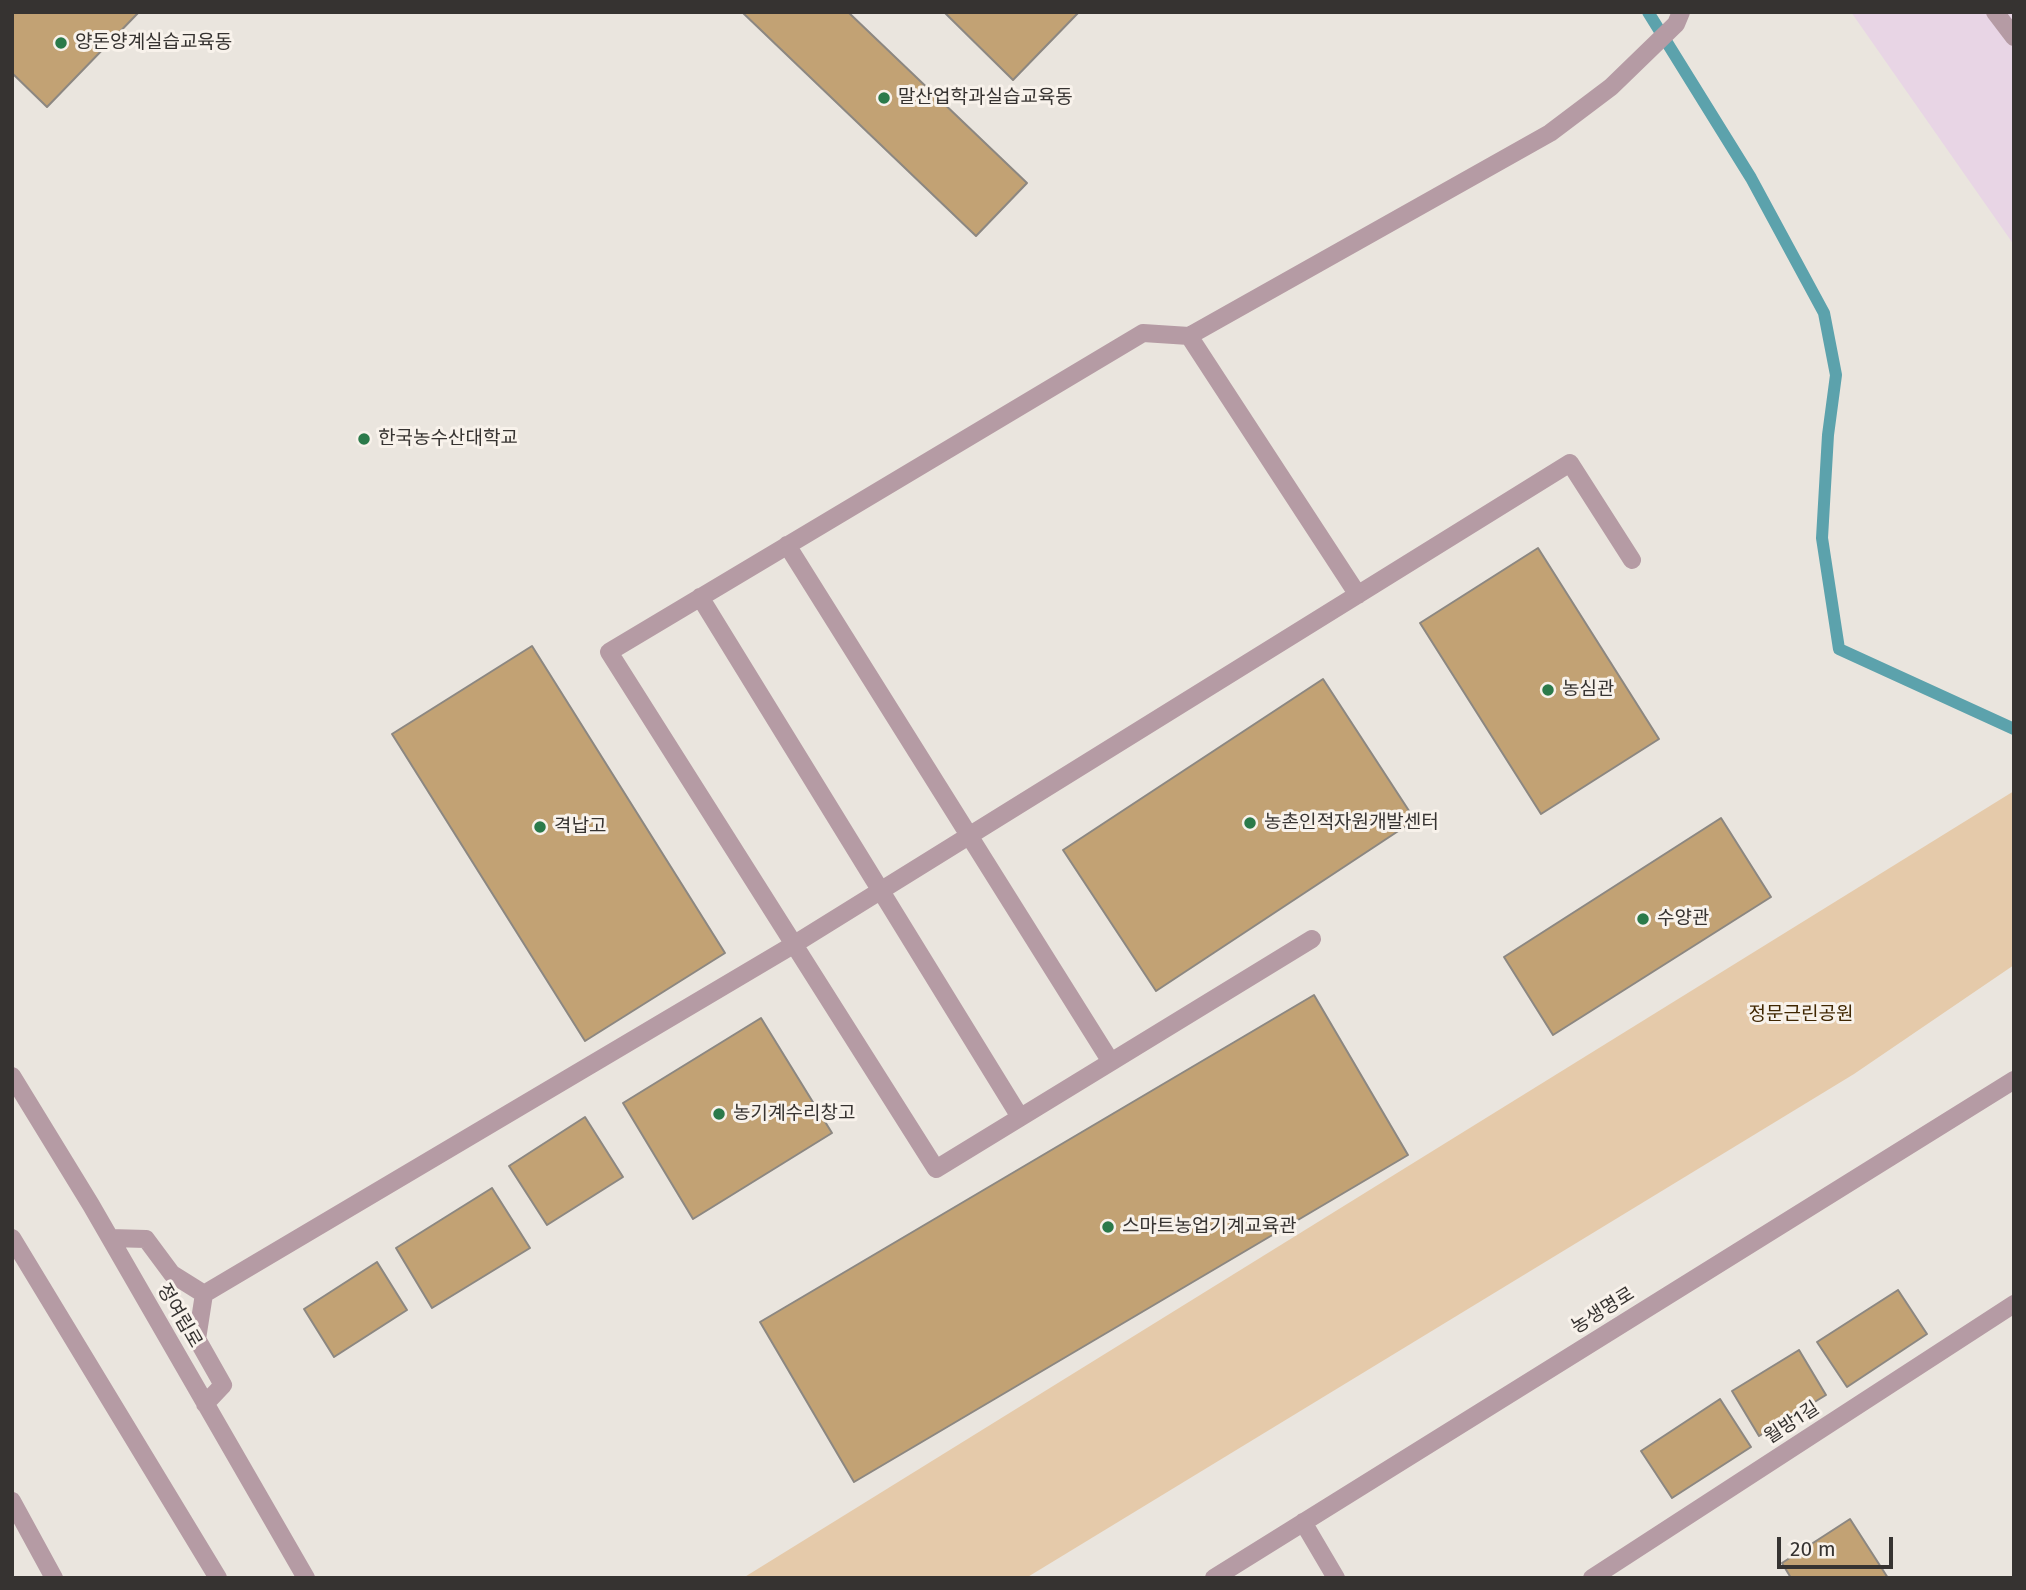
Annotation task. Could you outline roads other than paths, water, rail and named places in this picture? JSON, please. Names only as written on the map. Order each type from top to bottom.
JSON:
[{"type":"street","points":[[1995,12],[2014,37]]},
{"type":"street","points":[[1312,939],[936,1169],[609,652],[1143,332],[1189,337],[1550,134],[1611,87],[1678,18]]},
{"type":"street","points":[[1189,337],[1358,595]]},
{"type":"street","points":[[204,1294],[793,945],[1570,463],[1632,559]]},
{"type":"street","points":[[787,545],[1111,1062]]},
{"type":"street","points":[[700,597],[1020,1117]]},
{"type":"street","name":"정여립로","points":[[12,1076],[110,1238],[306,1578]]},
{"type":"street","name":"농생명로","points":[[1214,1578],[2014,1080]]},
{"type":"street","points":[[12,1238],[218,1578]]},
{"type":"street","points":[[110,1238],[146,1239],[172,1274],[204,1294]]},
{"type":"street","points":[[204,1294],[197,1339],[223,1385],[205,1404]]},
{"type":"street","name":"월방1길","points":[[1592,1578],[2014,1304]]},
{"type":"street","points":[[12,1501],[54,1578]]},
{"type":"street","points":[[1303,1522],[1336,1578]]},
{"type":"waterway","points":[[1648,12],[1751,178],[1824,313],[1836,375],[1828,435],[1822,538],[1839,649],[2014,729]]},
{"type":"place","name":"양돈양계실습교육동","points":[[61,43]]},
{"type":"place","name":"말산업학과실습교육동","points":[[884,98]]},
{"type":"place","name":"한국농수산대학교","points":[[364,439]]},
{"type":"place","name":"농심관","points":[[1548,690]]},
{"type":"place","name":"농촌인적자원개발센터","points":[[1250,823]]},
{"type":"place","name":"격납고","points":[[540,827]]},
{"type":"place","name":"수양관","points":[[1643,919]]},
{"type":"place","name":"농기계수리창고","points":[[719,1114]]},
{"type":"place","name":"스마트농업기계교육관","points":[[1108,1227]]},
{"type":"park label","name":"정문근린공원","points":[[1801,1015]]}]
